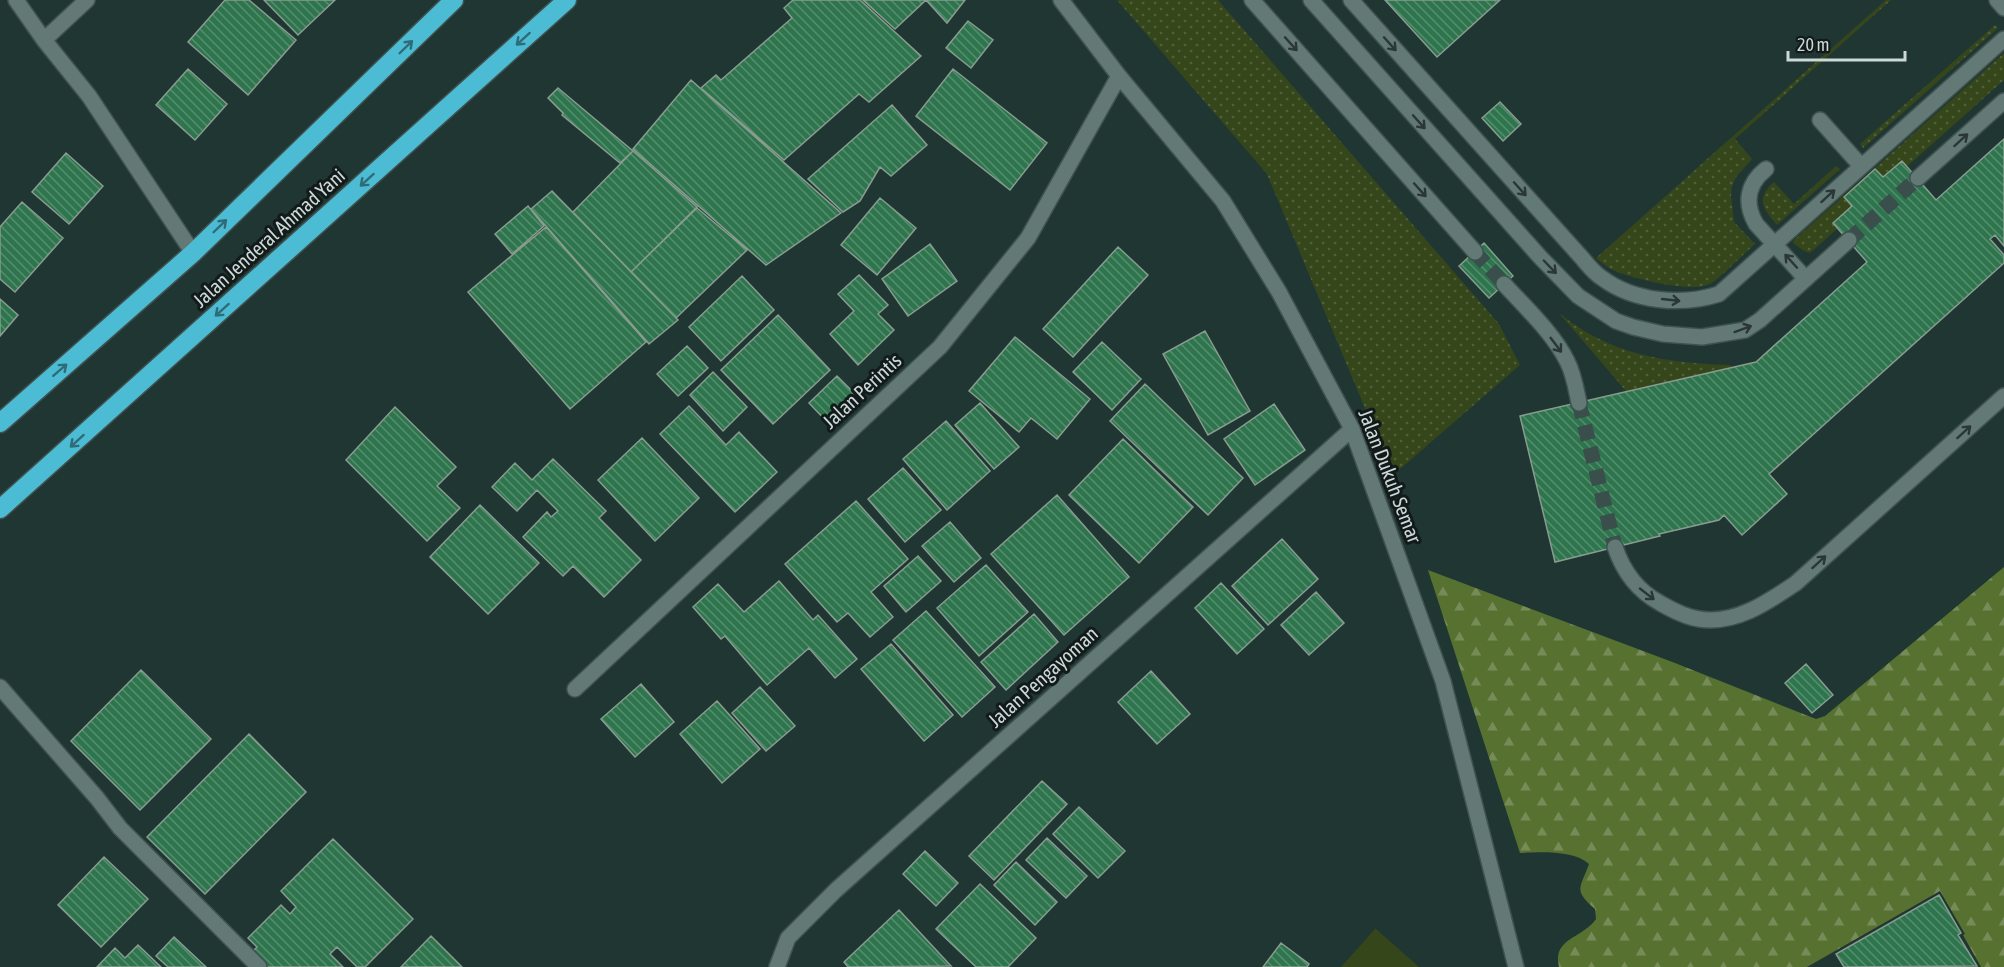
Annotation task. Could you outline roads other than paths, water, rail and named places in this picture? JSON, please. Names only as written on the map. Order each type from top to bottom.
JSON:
[{"type":"highway","name":"Jalan Jenderal Ahmad Yani","points":[[0,509],[567,0]]},
{"type":"highway","name":"Jalan Jenderal Ahmad Yani","points":[[0,423],[193,253],[449,2]]},
{"type":"street","points":[[16,0],[44,40],[89,96],[193,253]]},
{"type":"street","points":[[44,40],[87,0]]},
{"type":"street","name":"Jalan Dukuh Semar","points":[[1061,0],[1119,76],[1223,201],[1279,292],[1352,429],[1443,681],[1516,967]]},
{"type":"street","points":[[1252,0],[1475,252]]},
{"type":"street","points":[[1311,0],[1540,257],[1578,296],[1616,321],[1663,334],[1686,336],[1702,337],[1746,330],[1849,240]]},
{"type":"street","points":[[1351,0],[1601,278],[1617,287],[1667,300],[1685,302],[1719,294],[2004,39]]},
{"type":"street","points":[[1997,0],[2004,8]]},
{"type":"street","name":"Jalan Perintis","points":[[575,689],[940,347],[1028,238],[1119,76]]},
{"type":"street","points":[[1918,178],[2004,101]]},
{"type":"street","points":[[1820,120],[1861,166]]},
{"type":"street","points":[[1766,169],[1754,181],[1748,192],[1750,213],[1756,224],[1806,279]]},
{"type":"street","points":[[1504,284],[1542,327],[1568,362],[1579,402]]},
{"type":"street","points":[[1615,546],[1632,579],[1643,592],[1678,613],[1700,620],[1716,620],[1744,613],[1760,606],[1796,583],[2004,396]]},
{"type":"street","name":"Jalan Pengayoman","points":[[777,967],[788,938],[837,890],[1352,429]]},
{"type":"street","points":[[0,687],[97,798],[120,828],[259,967]]},
{"type":"tunnel","points":[[1849,240],[1918,178]]},
{"type":"tunnel","points":[[1475,252],[1504,284]]},
{"type":"tunnel","points":[[1579,403],[1615,547]]}]
